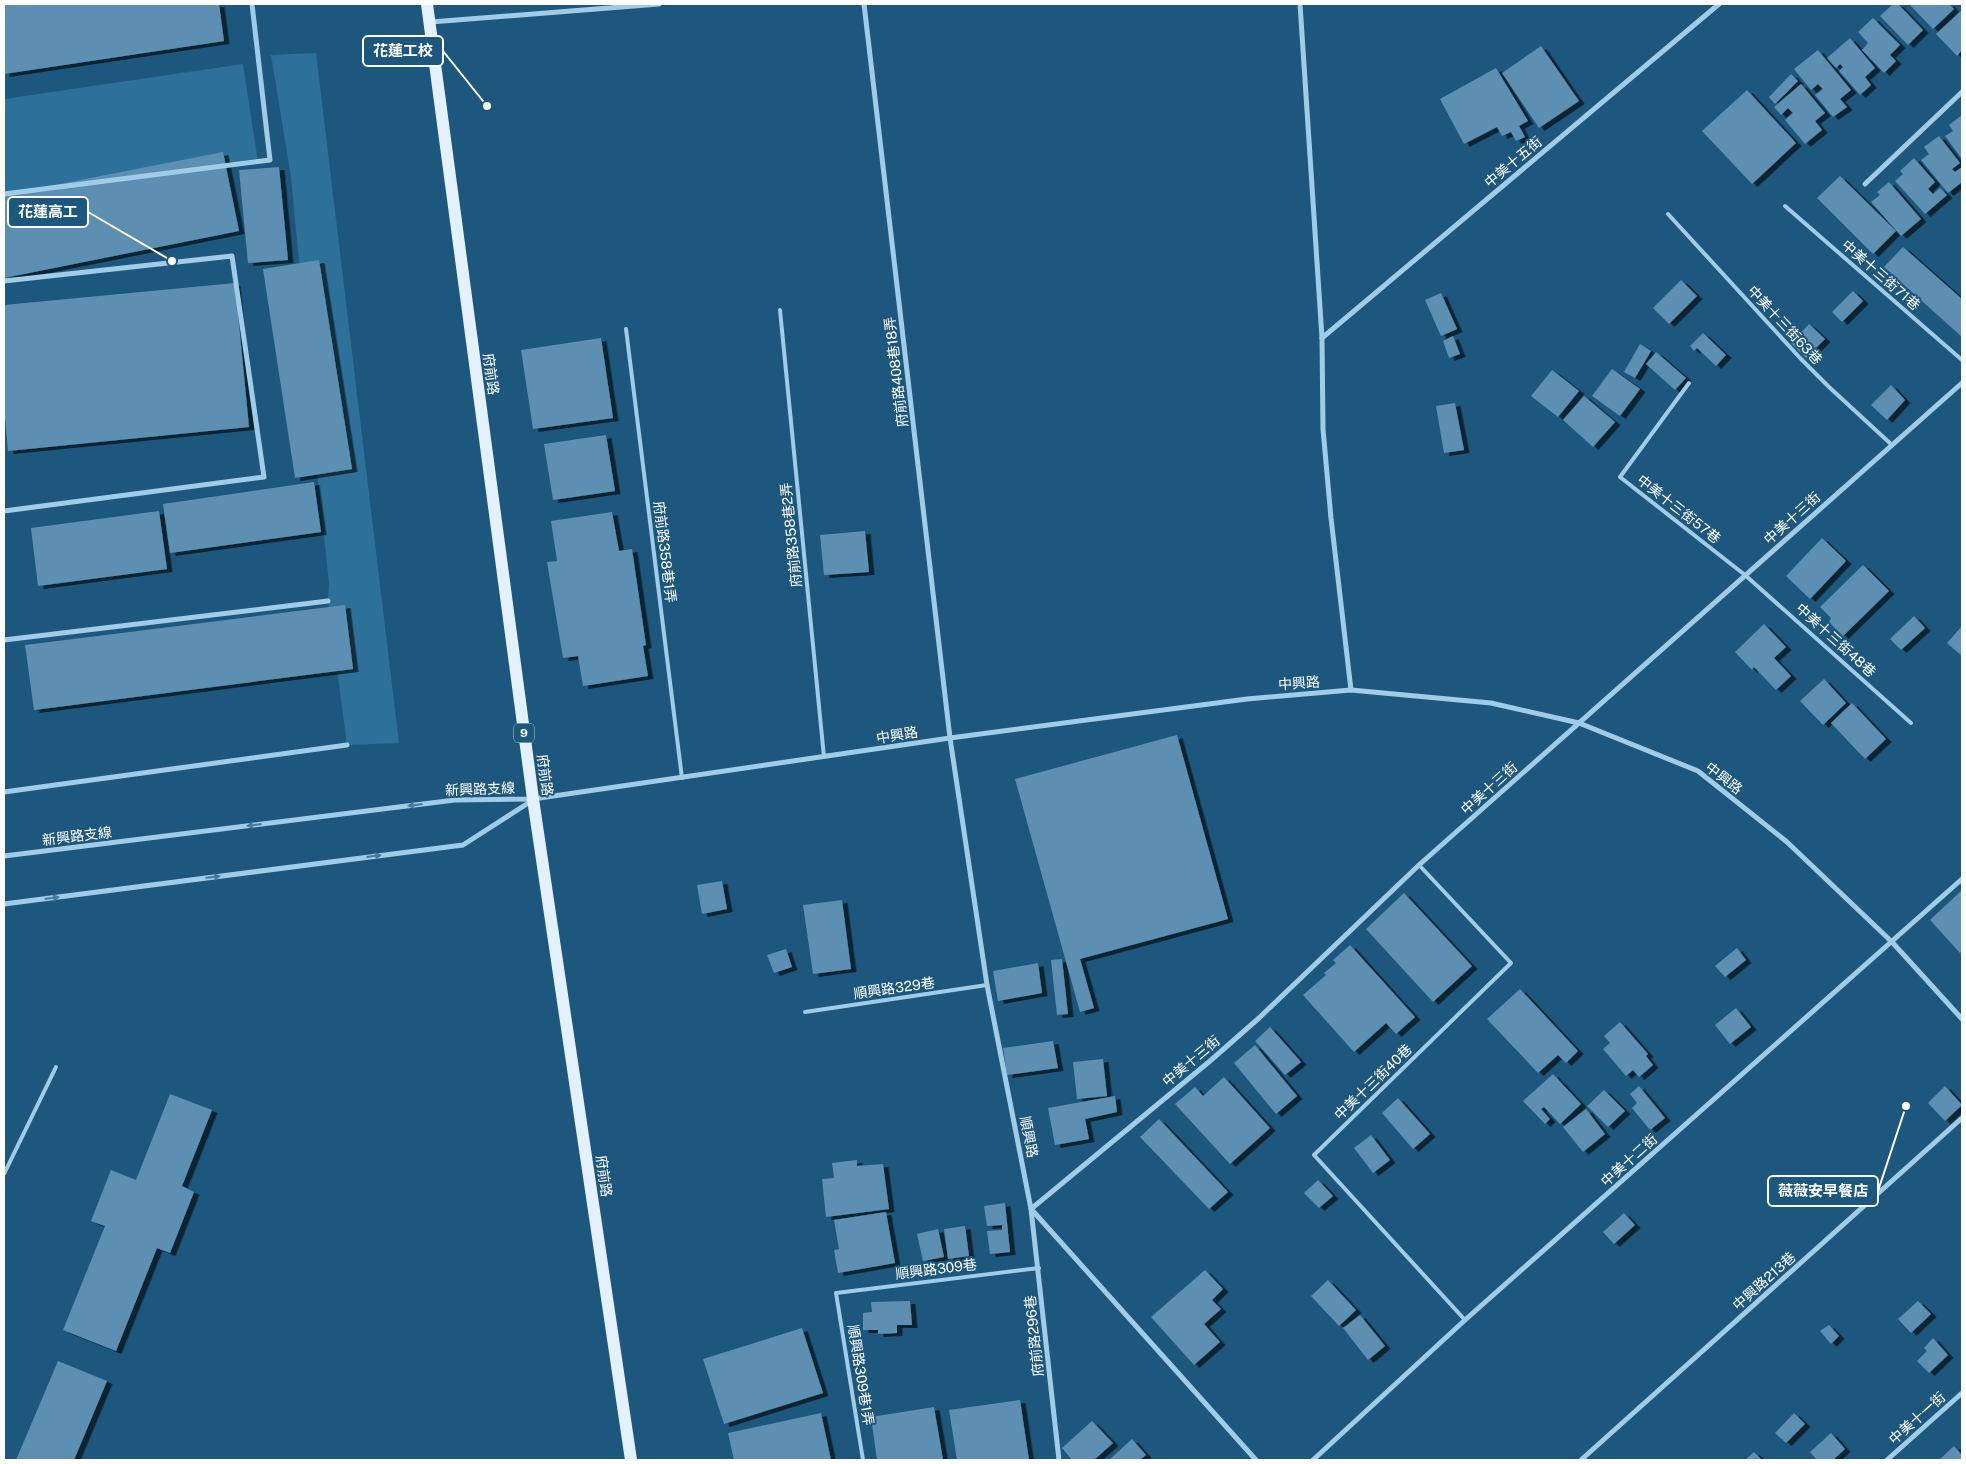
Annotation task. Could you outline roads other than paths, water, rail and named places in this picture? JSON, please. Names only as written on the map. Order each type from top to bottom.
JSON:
[{"type":"main road","name":"府前路","points":[[427,4],[533,800],[632,1460]]},
{"type":"street","points":[[4,194],[270,160],[252,4]]},
{"type":"street","points":[[429,22],[659,4]]},
{"type":"street","name":"府前路408巷18弄","points":[[864,4],[950,738]]},
{"type":"street","points":[[1300,4],[1322,338],[1323,429],[1331,518],[1351,690]]},
{"type":"street","name":"中美十五街","points":[[1322,338],[1718,4]]},
{"type":"street","points":[[1865,184],[1962,92]]},
{"type":"street","points":[[4,281],[232,256],[264,477],[4,511]]},
{"type":"street","name":"中美十三街","points":[[1031,1209],[1245,1030],[1418,865],[1962,382]]},
{"type":"street","points":[[4,640],[328,601]]},
{"type":"street","name":"中興路","points":[[533,800],[950,738],[1247,699],[1351,690],[1491,703],[1579,723],[1698,771],[1788,842],[1892,942],[1962,1020]]},
{"type":"street","name":"順興路","points":[[950,738],[987,985],[1031,1209]]},
{"type":"street","points":[[4,792],[347,744]]},
{"type":"street","name":"新興路支線","points":[[4,856],[455,800],[533,800]]},
{"type":"street","name":"新興路支線","points":[[4,904],[463,845],[533,800]]},
{"type":"street","name":"中美十二街","points":[[1313,1460],[1465,1320],[1962,879]]},
{"type":"street","name":"中興路213巷","points":[[1581,1460],[1962,1118]]},
{"type":"street","points":[[1031,1209],[1256,1460]]},
{"type":"street","name":"府前路296巷","points":[[1031,1209],[1059,1460]]},
{"type":"street","name":"中美十一街","points":[[1887,1460],[1962,1393]]},
{"type":"lane","name":"中美十三街71巷","points":[[1785,206],[1962,360]]},
{"type":"lane","name":"中美十三街63巷","points":[[1668,214],[1812,370],[1892,445]]},
{"type":"lane","name":"府前路358巷2弄","points":[[780,310],[824,757]]},
{"type":"lane","name":"府前路358巷1弄","points":[[626,329],[682,778]]},
{"type":"lane","name":"中美十三街57巷","points":[[1689,383],[1620,477],[1745,575]]},
{"type":"lane","name":"中美十三街48巷","points":[[1745,575],[1911,723]]},
{"type":"lane","name":"中美十三街40巷","points":[[1418,865],[1511,963],[1314,1155],[1465,1320]]},
{"type":"lane","name":"順興路329巷","points":[[805,1012],[987,985]]},
{"type":"lane","points":[[4,1174],[56,1067]]},
{"type":"lane","name":"順興路309巷","points":[[836,1293],[1039,1268]]},
{"type":"lane","name":"順興路309巷1弄","points":[[836,1293],[864,1460]]},
{"type":"place","name":"花蓮工校","points":[[487,106]]},
{"type":"place","name":"花蓮高工","points":[[172,261]]},
{"type":"place","name":"薇薇安早餐店","points":[[1906,1106]]}]
